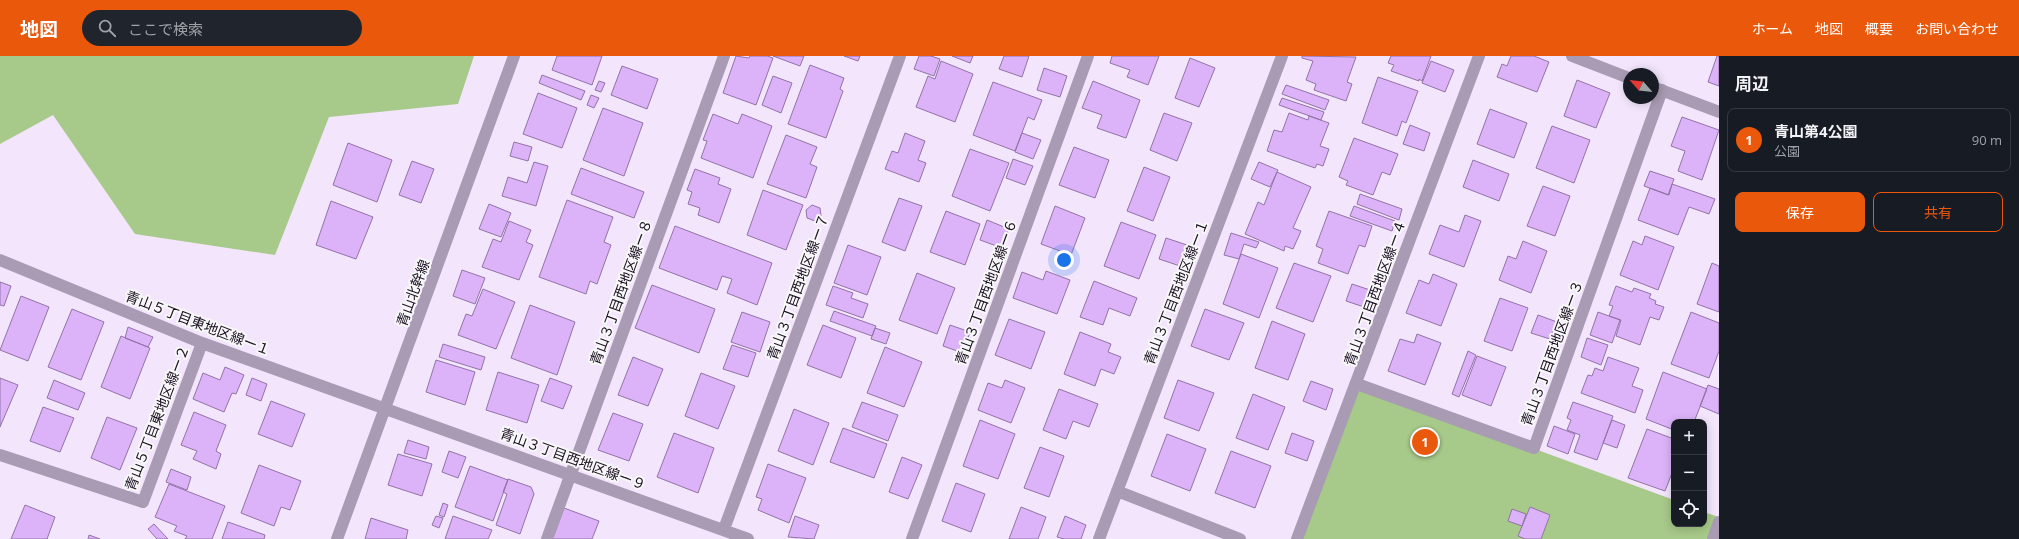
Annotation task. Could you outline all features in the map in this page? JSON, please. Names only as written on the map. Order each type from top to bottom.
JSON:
[{"type":"street","name":"青山北幹線","points":[[337,539],[387,408],[514,56]]},
{"type":"street","name":"青山３丁目西地区線ー８","points":[[547,539],[724,56]]},
{"type":"street","name":"青山３丁目西地区線ー７","points":[[724,529],[900,56]]},
{"type":"street","name":"青山３丁目西地区線ー６","points":[[912,539],[1088,56]]},
{"type":"street","name":"青山３丁目西地区線ー１","points":[[1099,539],[1282,56]]},
{"type":"street","name":"青山３丁目西地区線ー４","points":[[1297,539],[1357,384],[1478,56]]},
{"type":"street","points":[[1572,56],[1623,76]]},
{"type":"street","points":[[1659,89],[1719,112]]},
{"type":"street","name":"青山３丁目西地区線ー３","points":[[1357,384],[1534,448],[1652,104]]},
{"type":"street","name":"青山５丁目東地区線ー１","points":[[0,260],[202,342],[387,408]]},
{"type":"street","name":"青山５丁目東地区線ー２","points":[[0,455],[143,502],[202,342]]},
{"type":"street","name":"青山３丁目西地区線ー９","points":[[387,408],[724,529],[748,539]]},
{"type":"street","points":[[1117,491],[1240,539]]},
{"type":"street","points":[[1713,539],[1719,522]]},
{"type":"green space","points":[[0,56],[474,56],[458,104],[329,117],[275,255],[135,234],[53,115],[0,144]]},
{"type":"green space","points":[[1357,384],[1671,499],[1671,527],[1707,527],[1707,513],[1719,517],[1713,539],[1297,539]]},
{"type":"building","points":[[557,56],[602,56],[592,85],[552,70]]},
{"type":"building","points":[[736,56],[749,58],[750,56],[767,56],[773,58],[756,105],[723,93]]},
{"type":"building","points":[[773,56],[804,56],[800,66]]},
{"type":"building","points":[[844,56],[860,56],[858,61]]},
{"type":"building","points":[[919,56],[931,56],[940,59],[934,76],[914,69]]},
{"type":"building","points":[[952,56],[973,56],[970,63]]},
{"type":"building","points":[[1004,56],[1029,56],[1022,77],[999,69]]},
{"type":"building","points":[[1112,56],[1159,56],[1148,85],[1127,77],[1130,70],[1110,63]]},
{"type":"building","points":[[1302,56],[1356,57],[1347,82],[1352,84],[1346,101],[1314,90],[1316,84],[1306,80],[1313,61],[1302,58]]},
{"type":"building","points":[[1391,56],[1431,56],[1422,81],[1419,79],[1419,81],[1391,71],[1394,65],[1388,63]]},
{"type":"building","points":[[1511,56],[1534,56],[1549,62],[1537,92],[1497,77],[1502,64],[1507,66]]},
{"type":"building","points":[[1717,56],[1719,56],[1719,86],[1708,82]]},
{"type":"building","points":[[1190,58],[1215,68],[1199,107],[1175,98]]},
{"type":"building","points":[[941,61],[973,74],[955,122],[916,107],[928,76],[935,79]]},
{"type":"building","points":[[1431,61],[1454,70],[1445,92],[1422,83]]},
{"type":"building","points":[[810,65],[844,78],[840,89],[843,91],[826,138],[788,124]]},
{"type":"building","points":[[622,66],[658,79],[647,109],[611,95]]},
{"type":"building","points":[[1044,68],[1067,76],[1060,97],[1037,90]]},
{"type":"building","points":[[542,75],[585,91],[581,100],[539,83]]},
{"type":"building","points":[[773,76],[792,83],[781,113],[762,105]]},
{"type":"building","points":[[1378,77],[1418,91],[1406,123],[1402,121],[1397,136],[1362,123]]},
{"type":"building","points":[[1577,80],[1610,93],[1596,128],[1564,116]]},
{"type":"building","points":[[599,81],[605,83],[601,92],[595,90]]},
{"type":"building","points":[[1093,81],[1140,100],[1126,138],[1097,128],[1102,115],[1082,108]]},
{"type":"building","points":[[993,82],[1042,100],[1034,120],[1028,117],[1015,151],[973,135]]},
{"type":"building","points":[[1286,85],[1329,100],[1325,110],[1282,94]]},
{"type":"building","points":[[538,93],[577,108],[562,148],[523,134]]},
{"type":"building","points":[[591,95],[599,98],[594,108],[587,105]]},
{"type":"building","points":[[1282,98],[1324,112],[1321,120],[1279,105]]},
{"type":"building","points":[[603,108],[643,123],[624,176],[583,160]]},
{"type":"building","points":[[1490,109],[1527,123],[1514,158],[1477,144]]},
{"type":"building","points":[[1164,113],[1192,123],[1177,161],[1150,150]]},
{"type":"building","points":[[1289,113],[1308,120],[1309,116],[1329,123],[1320,146],[1329,149],[1323,166],[1317,164],[1315,168],[1267,151],[1274,130],[1282,132]]},
{"type":"building","points":[[713,114],[738,124],[742,114],[772,126],[753,178],[701,158],[707,141],[703,140]]},
{"type":"building","points":[[1682,117],[1719,130],[1702,180],[1678,171],[1685,151],[1671,146]]},
{"type":"building","points":[[1410,125],[1430,133],[1424,151],[1403,144]]},
{"type":"building","points":[[1552,126],[1590,140],[1574,183],[1536,168]]},
{"type":"building","points":[[905,133],[925,141],[918,160],[926,163],[919,182],[885,169],[892,151],[898,153]]},
{"type":"building","points":[[1022,133],[1041,140],[1033,159],[1015,152]]},
{"type":"building","points":[[786,135],[817,147],[810,164],[817,167],[806,198],[767,184]]},
{"type":"building","points":[[1354,138],[1398,154],[1390,175],[1382,172],[1373,195],[1346,185],[1348,181],[1339,177]]},
{"type":"building","points":[[514,142],[532,147],[528,161],[510,156]]},
{"type":"building","points":[[348,143],[392,160],[377,202],[333,185]]},
{"type":"building","points":[[1074,147],[1109,160],[1095,198],[1059,185]]},
{"type":"building","points":[[970,149],[1009,163],[990,211],[952,196]]},
{"type":"building","points":[[1013,159],[1033,166],[1025,185],[1006,178]]},
{"type":"building","points":[[1473,160],[1509,174],[1499,201],[1463,187]]},
{"type":"building","points":[[412,161],[434,169],[421,203],[399,195]]},
{"type":"building","points":[[534,162],[548,166],[536,206],[502,196],[508,177],[527,183]]},
{"type":"building","points":[[1259,162],[1278,170],[1270,187],[1251,179]]},
{"type":"building","points":[[1144,167],[1170,177],[1153,221],[1127,211]]},
{"type":"building","points":[[581,168],[644,192],[634,218],[571,194]]},
{"type":"building","points":[[695,169],[720,178],[718,184],[731,189],[719,223],[698,215],[700,208],[688,204],[692,192],[687,190]]},
{"type":"building","points":[[1650,171],[1674,179],[1668,195],[1644,186]]},
{"type":"building","points":[[1277,172],[1311,187],[1293,228],[1301,231],[1293,249],[1285,246],[1284,251],[1245,234],[1258,202],[1264,205]]},
{"type":"building","points":[[1672,184],[1715,199],[1709,214],[1689,207],[1678,235],[1638,220],[1650,188],[1669,195]]},
{"type":"building","points":[[1543,186],[1570,196],[1555,236],[1527,226]]},
{"type":"building","points":[[763,190],[803,205],[786,250],[747,235]]},
{"type":"building","points":[[1360,194],[1402,209],[1399,220],[1357,204]]},
{"type":"building","points":[[899,198],[922,206],[905,251],[882,242]]},
{"type":"building","points":[[567,200],[613,217],[604,242],[611,245],[597,284],[590,281],[586,294],[539,277]]},
{"type":"building","points":[[331,201],[373,217],[356,259],[316,245]]},
{"type":"building","points":[[489,204],[511,213],[501,237],[479,229]]},
{"type":"building","points":[[812,205],[820,208],[821,216],[815,221],[807,218],[806,210]]},
{"type":"building","points":[[1055,206],[1085,218],[1071,255],[1041,244]]},
{"type":"building","points":[[1354,206],[1395,221],[1392,231],[1350,216]]},
{"type":"building","points":[[946,211],[980,224],[965,265],[930,252]]},
{"type":"building","points":[[1329,211],[1372,226],[1365,247],[1359,245],[1348,274],[1318,263],[1323,249],[1316,246]]},
{"type":"building","points":[[1465,215],[1481,221],[1464,267],[1429,254],[1440,225],[1459,232]]},
{"type":"building","points":[[987,220],[1009,229],[1002,248],[980,240]]},
{"type":"building","points":[[509,221],[531,230],[526,242],[533,245],[519,280],[482,267],[493,239],[501,242]]},
{"type":"building","points":[[1121,222],[1156,235],[1139,279],[1104,266]]},
{"type":"building","points":[[675,226],[772,263],[757,305],[727,293],[732,279],[722,276],[717,290],[659,268]]},
{"type":"building","points":[[1231,233],[1259,242],[1256,248],[1244,244],[1239,259],[1224,255]]},
{"type":"building","points":[[1645,236],[1674,247],[1658,290],[1620,275],[1633,241],[1642,245]]},
{"type":"building","points":[[1166,238],[1190,246],[1183,267],[1159,259]]},
{"type":"building","points":[[1523,241],[1547,251],[1531,293],[1499,280],[1508,256],[1516,259]]},
{"type":"building","points":[[848,245],[881,257],[867,295],[834,283]]},
{"type":"building","points":[[1241,254],[1278,268],[1259,318],[1223,304]]},
{"type":"building","points":[[1294,263],[1331,276],[1313,322],[1276,308]]},
{"type":"building","points":[[1712,263],[1719,266],[1719,312],[1697,304]]},
{"type":"building","points":[[462,270],[485,278],[475,304],[453,296]]},
{"type":"building","points":[[1046,271],[1070,280],[1057,314],[1013,298],[1022,272],[1043,280]]},
{"type":"building","points":[[917,273],[955,288],[937,334],[899,320]]},
{"type":"building","points":[[1433,274],[1457,284],[1441,326],[1406,313],[1419,280],[1429,284]]},
{"type":"building","points":[[1094,281],[1137,298],[1130,316],[1109,308],[1103,325],[1080,317]]},
{"type":"building","points":[[0,282],[11,286],[4,306],[0,305]]},
{"type":"building","points":[[1352,284],[1373,291],[1367,308],[1346,301]]},
{"type":"building","points":[[652,285],[715,309],[699,353],[635,328]]},
{"type":"building","points":[[833,286],[853,293],[851,298],[868,304],[863,318],[826,305]]},
{"type":"building","points":[[1616,286],[1632,292],[1634,288],[1651,294],[1649,298],[1656,301],[1655,304],[1664,307],[1659,320],[1650,317],[1640,345],[1616,336],[1621,320],[1609,316],[1613,306],[1609,305]]},
{"type":"building","points":[[483,289],[515,302],[496,349],[458,335],[466,314],[472,316]]},
{"type":"building","points":[[21,296],[49,307],[28,361],[0,350]]},
{"type":"building","points":[[1500,298],[1528,308],[1512,351],[1484,341]]},
{"type":"building","points":[[530,305],[575,322],[557,375],[511,358]]},
{"type":"building","points":[[72,309],[104,322],[81,380],[48,367]]},
{"type":"building","points":[[1205,309],[1244,323],[1229,360],[1191,346]]},
{"type":"building","points":[[834,311],[876,326],[872,336],[830,321]]},
{"type":"building","points":[[742,312],[770,322],[760,352],[731,342]]},
{"type":"building","points":[[1598,312],[1620,320],[1612,343],[1590,335]]},
{"type":"building","points":[[1691,312],[1719,323],[1719,351],[1709,378],[1671,364]]},
{"type":"building","points":[[1538,315],[1557,322],[1550,339],[1531,333]]},
{"type":"building","points":[[1009,319],[1045,332],[1031,369],[995,355]]},
{"type":"building","points":[[1272,321],[1305,334],[1288,380],[1255,368]]},
{"type":"building","points":[[823,325],[856,338],[841,378],[807,365]]},
{"type":"building","points":[[950,325],[970,332],[963,353],[943,346]]},
{"type":"building","points":[[128,327],[153,337],[148,347],[125,338]]},
{"type":"building","points":[[875,328],[890,333],[886,344],[871,339]]},
{"type":"building","points":[[1080,332],[1111,344],[1108,352],[1121,357],[1114,374],[1101,369],[1095,386],[1064,374]]},
{"type":"building","points":[[1417,334],[1441,343],[1425,385],[1388,371],[1400,339],[1414,343]]},
{"type":"building","points":[[121,336],[150,348],[130,399],[101,387]]},
{"type":"building","points":[[1587,338],[1608,345],[1601,365],[1581,357]]},
{"type":"building","points":[[443,344],[485,357],[481,370],[439,357]]},
{"type":"building","points":[[732,345],[756,353],[748,377],[723,369]]},
{"type":"building","points":[[885,347],[922,362],[904,407],[867,393]]},
{"type":"building","points":[[1468,351],[1476,355],[1459,397],[1452,394]]},
{"type":"building","points":[[1477,356],[1506,367],[1491,406],[1462,395]]},
{"type":"building","points":[[633,357],[663,369],[648,406],[618,395]]},
{"type":"building","points":[[1608,357],[1639,368],[1632,386],[1643,390],[1635,413],[1581,393],[1588,375],[1592,376],[1595,368],[1603,371]]},
{"type":"building","points":[[436,360],[475,372],[465,405],[426,392]]},
{"type":"building","points":[[225,367],[244,375],[236,394],[232,393],[224,412],[193,399],[203,373],[220,380]]},
{"type":"building","points":[[498,372],[539,385],[527,423],[486,410]]},
{"type":"building","points":[[1663,372],[1707,389],[1695,419],[1671,419],[1671,429],[1646,419]]},
{"type":"building","points":[[701,373],[735,386],[718,429],[685,416]]},
{"type":"building","points":[[0,378],[18,385],[0,427]]},
{"type":"building","points":[[252,378],[267,384],[261,401],[246,395]]},
{"type":"building","points":[[550,378],[572,386],[563,409],[541,401]]},
{"type":"building","points":[[54,380],[85,393],[78,410],[47,398]]},
{"type":"building","points":[[1005,380],[1025,388],[1011,423],[978,410],[988,383],[1002,388]]},
{"type":"building","points":[[1178,380],[1214,393],[1199,431],[1164,418]]},
{"type":"building","points":[[1311,381],[1333,389],[1326,410],[1303,401]]},
{"type":"building","points":[[1708,385],[1719,389],[1719,414],[1700,406]]},
{"type":"building","points":[[1059,389],[1098,404],[1089,427],[1073,421],[1066,439],[1043,430]]},
{"type":"building","points":[[1253,394],[1285,407],[1268,450],[1236,438]]},
{"type":"building","points":[[271,401],[305,414],[292,447],[258,434]]},
{"type":"building","points":[[862,402],[898,415],[888,441],[852,427]]},
{"type":"building","points":[[1573,402],[1613,416],[1597,460],[1574,452],[1580,435],[1567,430],[1571,420],[1567,418]]},
{"type":"building","points":[[43,407],[74,418],[60,452],[30,441]]},
{"type":"building","points":[[794,409],[829,423],[813,465],[778,451]]},
{"type":"building","points":[[194,412],[226,425],[216,451],[221,454],[216,469],[193,459],[197,451],[181,445]]},
{"type":"building","points":[[613,413],[643,424],[629,461],[598,450]]},
{"type":"building","points":[[107,417],[137,428],[120,470],[91,458]]},
{"type":"building","points":[[980,420],[1015,434],[998,479],[963,466]]},
{"type":"building","points":[[1612,420],[1625,425],[1617,448],[1603,443]]},
{"type":"building","points":[[1554,426],[1575,434],[1568,454],[1547,446]]},
{"type":"building","points":[[843,428],[887,444],[874,478],[830,462]]},
{"type":"building","points":[[1647,429],[1671,438],[1671,476],[1665,491],[1628,478]]},
{"type":"building","points":[[674,433],[714,448],[698,493],[657,477]]},
{"type":"building","points":[[1292,433],[1314,441],[1307,461],[1285,453]]},
{"type":"building","points":[[1167,434],[1206,449],[1190,491],[1151,476]]},
{"type":"building","points":[[408,440],[429,447],[426,459],[404,453]]},
{"type":"building","points":[[1040,447],[1064,456],[1049,497],[1024,488]]},
{"type":"building","points":[[449,451],[466,457],[458,478],[442,472]]},
{"type":"building","points":[[1231,451],[1271,466],[1255,508],[1215,493]]},
{"type":"building","points":[[398,454],[432,464],[422,496],[388,485]]},
{"type":"building","points":[[902,457],[922,465],[908,499],[889,492]]},
{"type":"building","points":[[768,464],[806,478],[789,523],[758,510],[762,499],[756,497]]},
{"type":"building","points":[[259,465],[301,481],[290,510],[281,507],[274,526],[241,513]]},
{"type":"building","points":[[470,466],[508,480],[493,521],[455,507]]},
{"type":"building","points":[[171,469],[191,477],[187,490],[166,482]]},
{"type":"building","points":[[508,479],[531,487],[534,494],[520,534],[496,525],[507,494],[503,492]]},
{"type":"building","points":[[956,483],[985,494],[971,532],[942,521]]},
{"type":"building","points":[[169,484],[225,506],[212,539],[185,539],[187,536],[174,531],[177,526],[155,517]]},
{"type":"building","points":[[443,503],[448,505],[444,517],[439,515]]},
{"type":"building","points":[[25,505],[55,517],[47,539],[11,539]]},
{"type":"building","points":[[1021,507],[1046,517],[1038,539],[1009,539]]},
{"type":"building","points":[[1530,507],[1550,515],[1541,539],[1525,539],[1518,536]]},
{"type":"building","points":[[564,508],[599,521],[592,539],[552,539]]},
{"type":"building","points":[[1512,509],[1526,514],[1522,526],[1508,521]]},
{"type":"building","points":[[436,516],[443,518],[439,528],[432,525]]},
{"type":"building","points":[[453,516],[492,530],[488,539],[445,539]]},
{"type":"building","points":[[795,516],[819,525],[814,539],[788,537]]},
{"type":"building","points":[[1065,516],[1086,525],[1081,539],[1064,539],[1057,537]]},
{"type":"building","points":[[371,518],[408,530],[406,539],[365,539]]},
{"type":"building","points":[[228,522],[265,535],[264,539],[222,539]]},
{"type":"building","points":[[154,524],[168,539],[157,539],[148,529]]},
{"type":"building","points":[[89,535],[100,539],[88,539]]},
{"type":"place","name":"青山第4公園","points":[[1425,442]]}]
